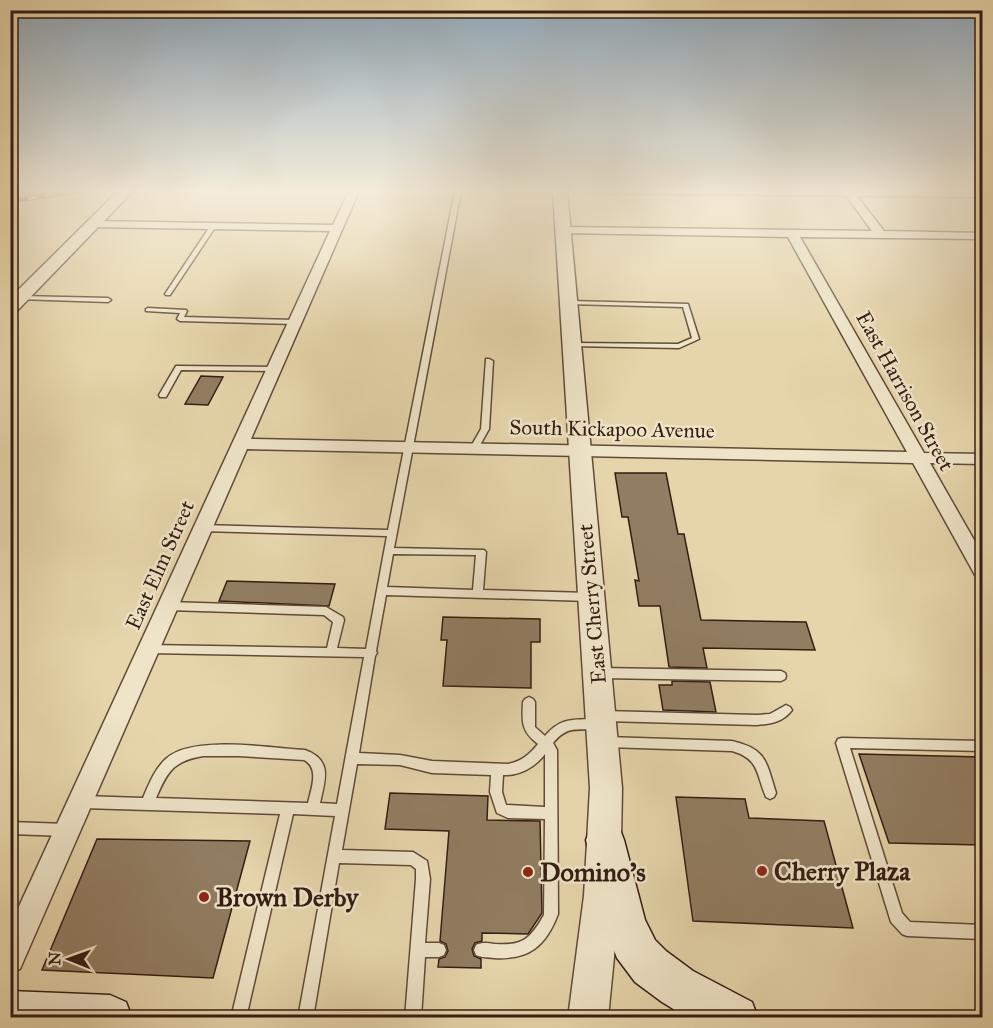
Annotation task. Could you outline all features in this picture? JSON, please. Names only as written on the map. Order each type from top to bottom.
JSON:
[{"type":"main road","points":[[605,840],[633,944],[651,967],[695,997],[736,1017]]},
{"type":"main road","points":[[10,1014],[110,1017]]},
{"type":"street","points":[[15,303],[78,239]]},
{"type":"street","name":"East Elm Street","points":[[10,959],[332,239]]},
{"type":"street","name":"East Cherry Street","points":[[565,239],[591,597],[603,727],[605,840],[602,896],[588,1017]]},
{"type":"street","name":"East Harrison Street","points":[[795,239],[982,570]]},
{"type":"street","name":"South Kickapoo Avenue","points":[[240,444],[982,459]]},
{"type":"lane","points":[[168,294],[204,239]]},
{"type":"lane","points":[[305,1017],[392,533],[449,239]]},
{"type":"lane","points":[[15,303],[108,300]]},
{"type":"lane","points":[[570,303],[686,305],[696,339],[679,346],[572,345]]},
{"type":"lane","points":[[148,310],[184,311],[180,319],[295,322]]},
{"type":"lane","points":[[473,450],[485,429],[489,362]]},
{"type":"lane","points":[[163,395],[179,368],[274,369]]},
{"type":"lane","points":[[202,528],[392,533]]},
{"type":"lane","points":[[389,551],[481,552],[478,593]]},
{"type":"lane","points":[[382,591],[591,597]]},
{"type":"lane","points":[[168,606],[326,611],[339,620],[331,652]]},
{"type":"lane","points":[[149,649],[372,653]]},
{"type":"lane","points":[[598,673],[781,676]]},
{"type":"lane","points":[[481,950],[524,950],[531,946],[550,918],[551,750],[548,744],[531,731],[529,702]]},
{"type":"lane","points":[[603,727],[772,719],[786,710]]},
{"type":"lane","points":[[353,758],[400,760],[432,767],[508,770],[523,766],[548,744],[557,730],[566,725],[603,727],[743,748],[757,756],[770,794]]},
{"type":"lane","points":[[982,746],[842,743],[896,917],[907,929],[982,932]]},
{"type":"lane","points":[[147,804],[158,779],[178,757],[210,751],[305,755],[313,759],[320,773],[313,809]]},
{"type":"lane","points":[[497,770],[496,792],[501,809],[508,812],[552,813]]},
{"type":"lane","points":[[81,802],[343,810]]},
{"type":"lane","points":[[238,1017],[288,808]]},
{"type":"lane","points":[[10,828],[68,830]]},
{"type":"lane","points":[[335,856],[413,859],[422,866],[413,1017]]},
{"type":"lane","points":[[417,950],[440,950]]},
{"type":"building","points":[[201,376],[223,377],[208,405],[185,404]]},
{"type":"building","points":[[615,473],[666,473],[678,534],[684,534],[701,620],[806,622],[815,650],[703,648],[707,668],[669,667],[660,606],[639,606],[635,580],[639,581],[628,517],[622,517]]},
{"type":"building","points":[[227,581],[335,584],[329,606],[219,601]]},
{"type":"building","points":[[443,617],[540,619],[540,642],[531,642],[531,688],[443,686],[447,640],[441,640]]},
{"type":"building","points":[[672,681],[710,682],[716,712],[663,710],[659,685],[672,685]]},
{"type":"building","points":[[859,754],[982,757],[982,845],[889,843]]},
{"type":"building","points":[[390,793],[488,796],[487,820],[540,821],[542,913],[528,934],[482,933],[482,941],[475,943],[472,949],[474,956],[481,959],[481,968],[438,967],[439,959],[445,957],[448,951],[446,944],[440,941],[449,831],[385,829]]},
{"type":"building","name":"Cherry Plaza","points":[[676,797],[745,799],[749,818],[824,821],[853,928],[693,921]]},
{"type":"building","points":[[97,839],[250,841],[213,978],[42,970]]},
{"type":"place","name":"Cherry Plaza","points":[[762,871]]},
{"type":"place","name":"Domino's","points":[[528,872]]},
{"type":"place","name":"Brown Derby","points":[[204,897]]}]
